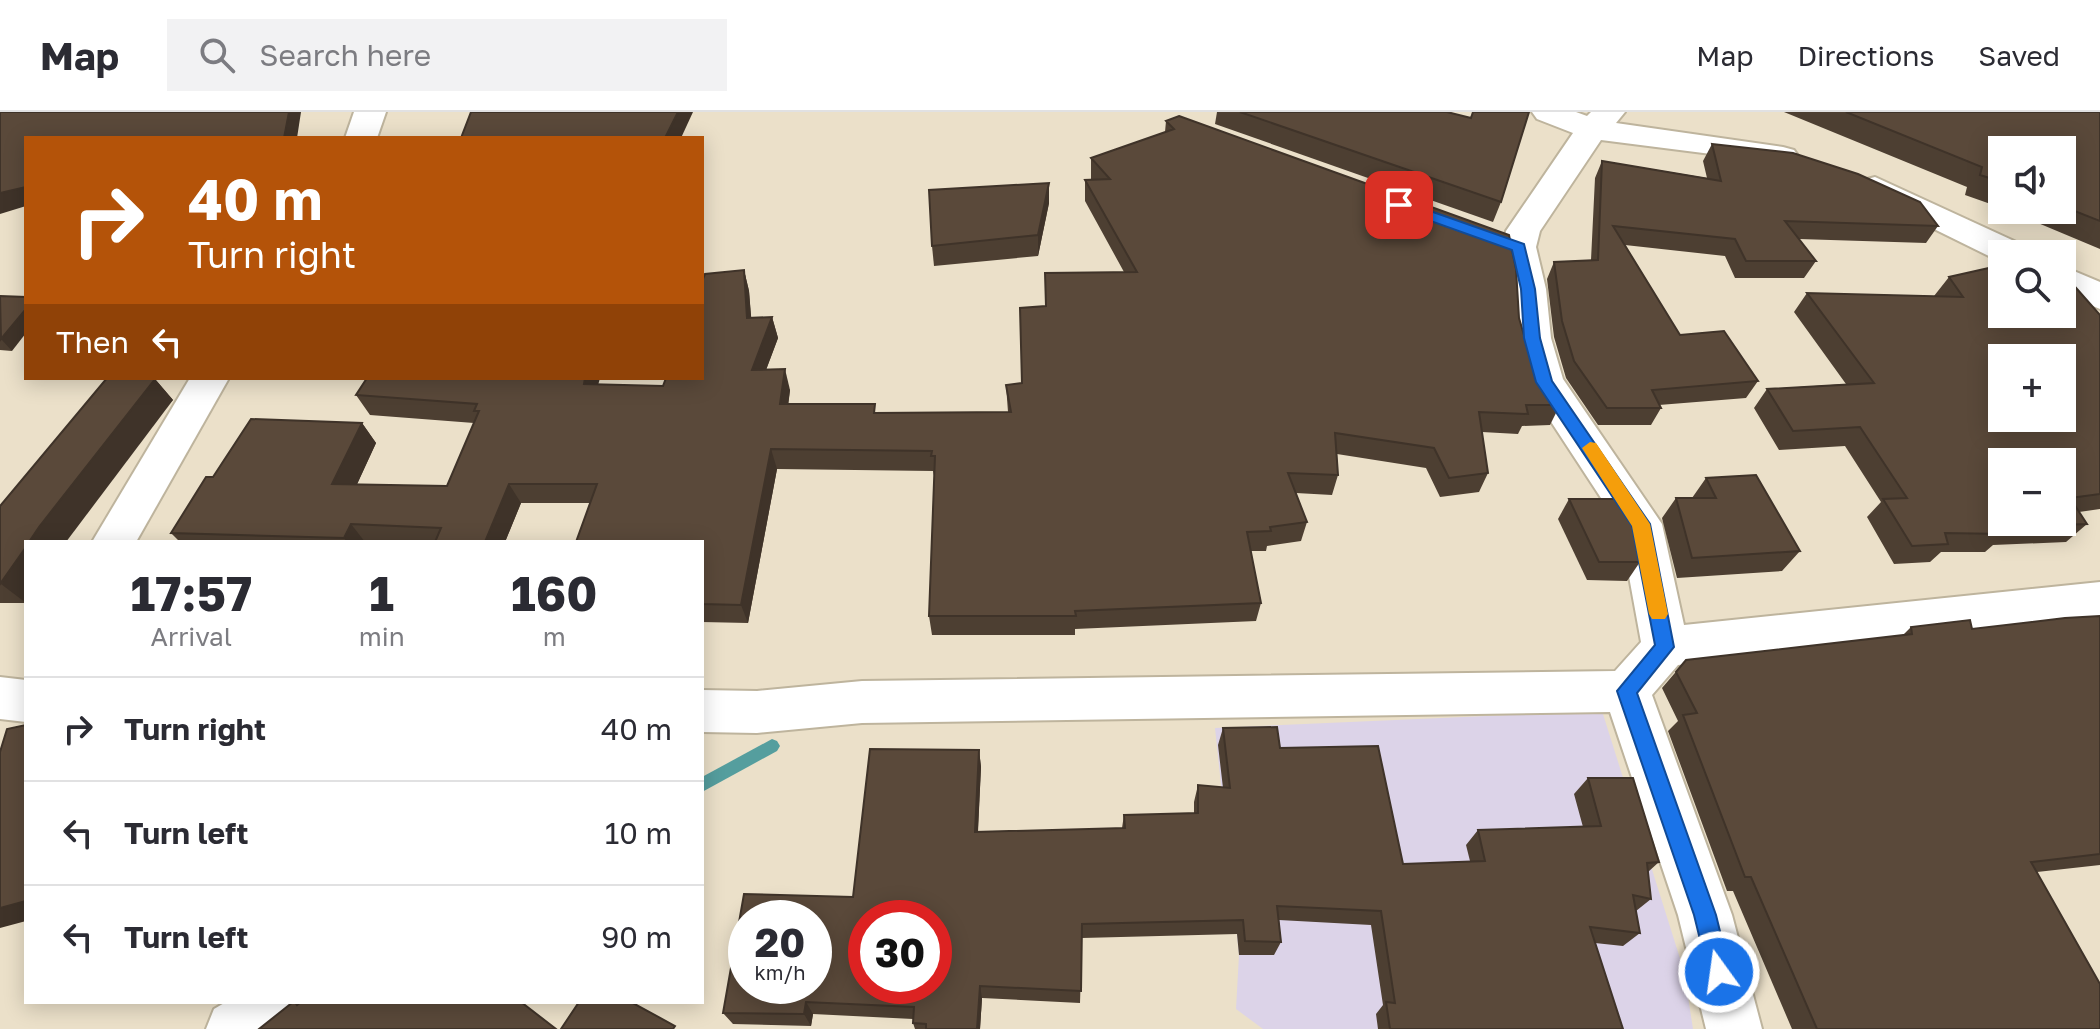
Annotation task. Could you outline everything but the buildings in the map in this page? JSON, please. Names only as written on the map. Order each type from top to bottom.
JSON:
[{"type":"street","points":[[362,136],[370,112]]},
{"type":"street","points":[[1548,112],[1600,120],[1830,171],[1886,191],[1988,242]]},
{"type":"street","points":[[1600,120],[1523,231],[1504,242],[1528,289],[1532,338],[1544,382],[1641,524],[1665,647]]},
{"type":"street","points":[[2076,285],[2100,297]]},
{"type":"street","points":[[115,540],[209,380]]},
{"type":"street","points":[[704,711],[757,712],[862,702],[1627,691],[1665,647],[2100,600]]},
{"type":"street","points":[[1627,691],[1705,915],[1734,1029]]},
{"type":"street","points":[[704,744],[757,712]]},
{"type":"street","points":[[234,1029],[276,1004]]},
{"type":"shaded area","points":[[1602,711],[1684,971],[1693,1029],[1263,1029],[1236,1009],[1239,955],[1215,728]]},
{"type":"waterway","points":[[704,784],[772,746]]},
{"type":"slow traffic","points":[[1590,448],[1641,524],[1658,614]]},
{"type":"route","points":[[1399,205],[1519,247],[1528,289],[1532,338],[1544,382],[1641,524],[1665,647],[1627,691],[1705,915],[1719,972]]}]
